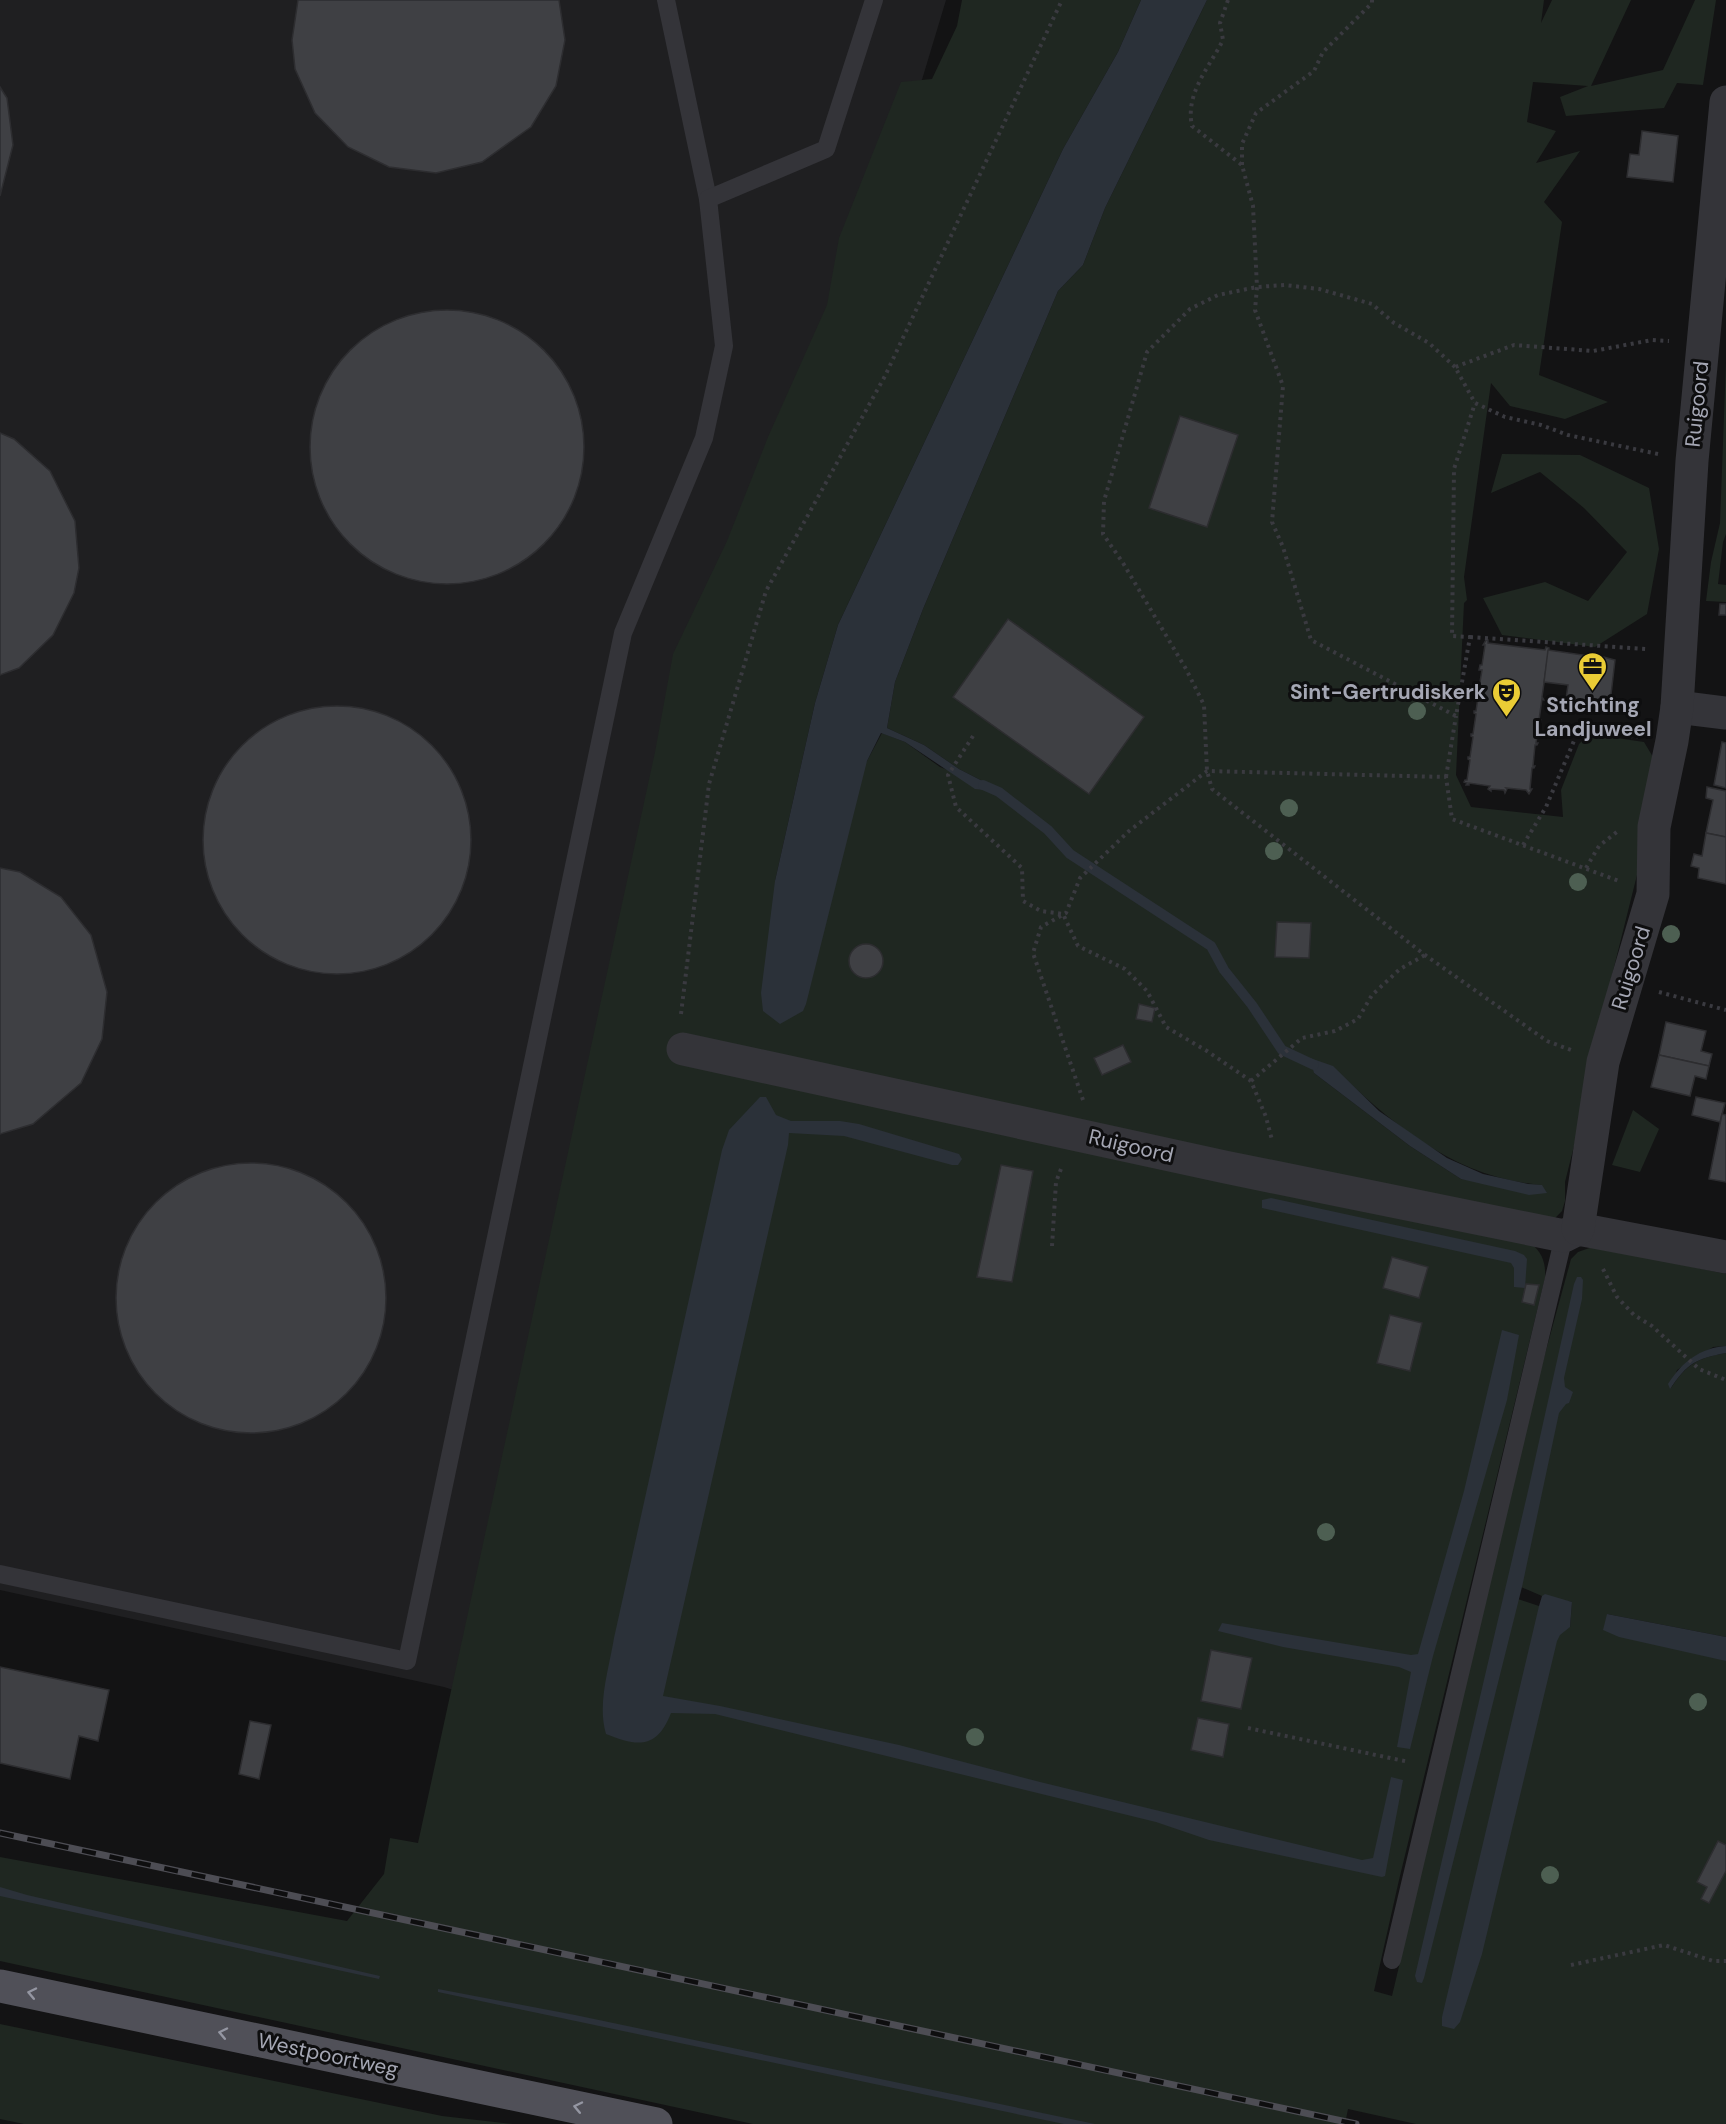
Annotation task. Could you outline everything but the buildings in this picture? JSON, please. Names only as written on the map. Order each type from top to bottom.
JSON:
[{"type":"main road","name":"Westpoortweg","points":[[0,1986],[656,2124]]},
{"type":"street","name":"Ruigoord","points":[[1578,1232],[1603,1062],[1653,894],[1654,827],[1677,707],[1692,461],[1726,102]]},
{"type":"street","points":[[1677,707],[1726,713]]},
{"type":"street","name":"Ruigoord","points":[[683,1049],[1279,1178],[1726,1257]]},
{"type":"lane","points":[[0,1574],[407,1661],[622,633],[704,438],[724,346],[708,199],[666,0]]},
{"type":"lane","points":[[708,199],[826,149],[874,0]]},
{"type":"lane","points":[[1392,1960],[1438,1768],[1578,1232]]},
{"type":"path","points":[[683,1049],[679,1028],[709,784],[766,591],[885,376],[1062,0]]},
{"type":"path","points":[[1228,0],[1220,23],[1223,40],[1195,88],[1189,113],[1192,126],[1242,165]]},
{"type":"path","points":[[1372,0],[1372,3],[1323,52],[1314,71],[1256,113],[1242,144],[1242,165],[1253,207],[1257,287],[1255,310],[1283,386],[1272,522],[1283,547],[1311,640],[1456,716]]},
{"type":"path","points":[[1603,1062],[1547,1041],[1425,955],[1212,789],[1207,771],[1204,705],[1186,669],[1123,563],[1103,534],[1104,501],[1147,352],[1190,309],[1218,295],[1257,287],[1285,285],[1319,289],[1372,304],[1394,323],[1429,343],[1455,367],[1475,403],[1505,417],[1541,425],[1568,435],[1692,461]]},
{"type":"path","points":[[1455,367],[1514,345],[1593,351],[1652,340],[1703,341]]},
{"type":"path","points":[[1475,403],[1454,469],[1452,636],[1680,652]]},
{"type":"path","points":[[1470,637],[1446,777],[1452,819],[1653,894]]},
{"type":"path","points":[[1523,845],[1546,807],[1579,729],[1672,741]]},
{"type":"path","points":[[973,736],[948,775],[956,807],[1022,867],[1023,901],[1041,911],[1063,914]]},
{"type":"path","points":[[1052,1246],[1056,1182],[1084,1106],[1033,953],[1041,927],[1066,913],[1080,878],[1129,831],[1207,771],[1446,777]]},
{"type":"path","points":[[1063,914],[1078,946],[1125,969],[1147,991],[1166,1027],[1251,1081],[1266,1118],[1279,1178]]},
{"type":"path","points":[[1251,1081],[1302,1038],[1335,1031],[1358,1019],[1372,995],[1400,969],[1425,955]]},
{"type":"path","points":[[1627,982],[1726,1010]]},
{"type":"path","points":[[1578,1232],[1600,1261],[1617,1297],[1634,1315],[1652,1326],[1699,1369],[1726,1380]]},
{"type":"path","points":[[1248,1728],[1438,1768]]},
{"type":"path","points":[[1571,1965],[1664,1945],[1713,1961],[1726,1961]]},
{"type":"shaded area","points":[[0,0],[946,0],[918,93],[485,1700],[444,1687],[0,1590]]},
{"type":"shaded area","points":[[962,0],[1141,0],[1118,52],[1063,149],[838,625],[815,703],[775,881],[867,761],[882,733],[905,742],[940,767],[1002,791],[959,769],[924,745],[887,728],[895,682],[923,609],[1058,291],[1083,265],[1105,208],[1207,0],[1544,0],[1541,23],[1552,0],[1631,0],[1591,86],[1663,70],[1695,0],[1716,0],[1703,85],[1677,83],[1664,108],[1566,116],[1560,97],[1588,86],[1533,82],[1527,122],[1556,131],[1536,163],[1580,151],[1544,202],[1562,222],[1539,375],[1608,402],[1565,419],[1510,406],[1491,383],[1464,577],[1467,600],[1464,603],[1456,775],[1471,807],[1563,817],[1561,790],[1579,744],[1589,734],[1644,742],[1653,757],[1639,867],[1587,1075],[1578,1130],[1565,1182],[1565,1201],[1562,1211],[1531,1243],[1543,1258],[1545,1278],[1374,1991],[1392,1996],[1533,1398],[1571,1259],[1578,1252],[1595,1246],[1726,1274],[1726,1346],[1713,1347],[1677,1370],[1671,1388],[1682,1373],[1694,1363],[1707,1357],[1726,1353],[1726,1637],[1607,1614],[1726,1661],[1726,2124],[1416,2124],[1348,2109],[1345,2124],[753,2124],[0,1961],[0,1857],[347,1921],[384,1874],[390,1838],[418,1843],[655,752],[673,654],[727,541],[768,437],[827,305],[839,238],[901,82],[932,79],[957,26]],"holes":[[[1333,1067],[1403,1128],[1453,1160],[1481,1172],[1542,1185],[1461,1179],[1410,1146],[1314,1073]],[[1521,1587],[1542,1596],[1572,1602],[1570,1627],[1539,1606],[1518,1599]]]},
{"type":"shaded area","points":[[1141,0],[1207,0],[1105,208],[1083,265],[1058,291],[923,609],[895,682],[887,728],[924,745],[959,769],[1004,792],[975,789],[905,742],[881,733],[867,761],[806,1004],[803,1011],[780,1024],[763,1011],[761,993],[775,881],[815,703],[838,625],[1063,149],[1118,52]]},
{"type":"shaded area","points":[[1726,362],[1726,534],[1718,584],[1726,585],[1726,602],[1706,601],[1711,562],[1720,523]]},
{"type":"shaded area","points":[[1502,454],[1580,455],[1649,488],[1659,549],[1647,614],[1595,647],[1502,635],[1483,598],[1545,582],[1588,601],[1627,552],[1584,508],[1540,472],[1491,493]]},
{"type":"shaded area","points":[[1310,1058],[1333,1066],[1379,1111],[1447,1158],[1483,1174],[1542,1185],[1547,1193],[1529,1195],[1461,1179],[1410,1146],[1314,1073]]},
{"type":"shaded area","points":[[760,1097],[766,1097],[776,1115],[791,1121],[840,1121],[859,1124],[959,1154],[962,1159],[958,1165],[952,1165],[844,1136],[789,1133],[663,1696],[899,1745],[1040,1782],[1362,1860],[1373,1858],[1391,1777],[1403,1780],[1385,1876],[1209,1840],[1156,1822],[715,1714],[671,1713],[666,1725],[659,1733],[653,1739],[645,1742],[637,1743],[606,1734],[603,1699],[614,1638],[722,1150],[729,1130]]},
{"type":"shaded area","points":[[1633,1110],[1659,1129],[1640,1172],[1612,1165]]},
{"type":"shaded area","points":[[1271,1198],[1515,1251],[1527,1259],[1525,1288],[1514,1287],[1514,1268],[1511,1263],[1262,1208],[1262,1200]]},
{"type":"shaded area","points":[[1577,1277],[1583,1280],[1582,1299],[1564,1378],[1565,1387],[1573,1392],[1569,1403],[1559,1413],[1522,1587],[1424,1978],[1422,1983],[1417,1982],[1415,1976]]},
{"type":"shaded area","points":[[1502,1330],[1519,1335],[1507,1400],[1433,1656],[1410,1749],[1397,1747],[1411,1672],[1399,1667],[1283,1647],[1218,1631],[1222,1623],[1411,1655],[1418,1654],[1464,1491]]},
{"type":"shaded area","points":[[1726,1346],[1726,1353],[1699,1360],[1687,1368],[1670,1389],[1668,1384],[1673,1376],[1692,1357],[1717,1347]]},
{"type":"shaded area","points":[[1545,1594],[1572,1602],[1570,1627],[1560,1635],[1557,1641],[1482,1954],[1460,2022],[1454,2029],[1442,2026],[1442,2017],[1539,1606]]},
{"type":"shaded area","points":[[1607,1614],[1726,1637],[1726,1661],[1619,1637],[1603,1630]]},
{"type":"shaded area","points":[[0,1887],[380,1976],[379,1979],[0,1896]]},
{"type":"shaded area","points":[[438,1989],[575,2015],[1095,2124],[1064,2124],[438,1992]]},
{"type":"shaded area","points":[[0,2024],[442,2116],[513,2124],[24,2124],[0,2119]]},
{"type":"waterway","points":[[983,785],[999,792],[1048,830],[1070,854],[1211,946],[1224,970],[1252,1005],[1282,1050],[1314,1065]]},
{"type":"railway","points":[[0,1833],[1356,2124]]},
{"type":"place","name":"Stichting Landjuweel","points":[[1593,692]]},
{"type":"place","name":"Sint-Gertrudiskerk","points":[[1507,718]]}]
